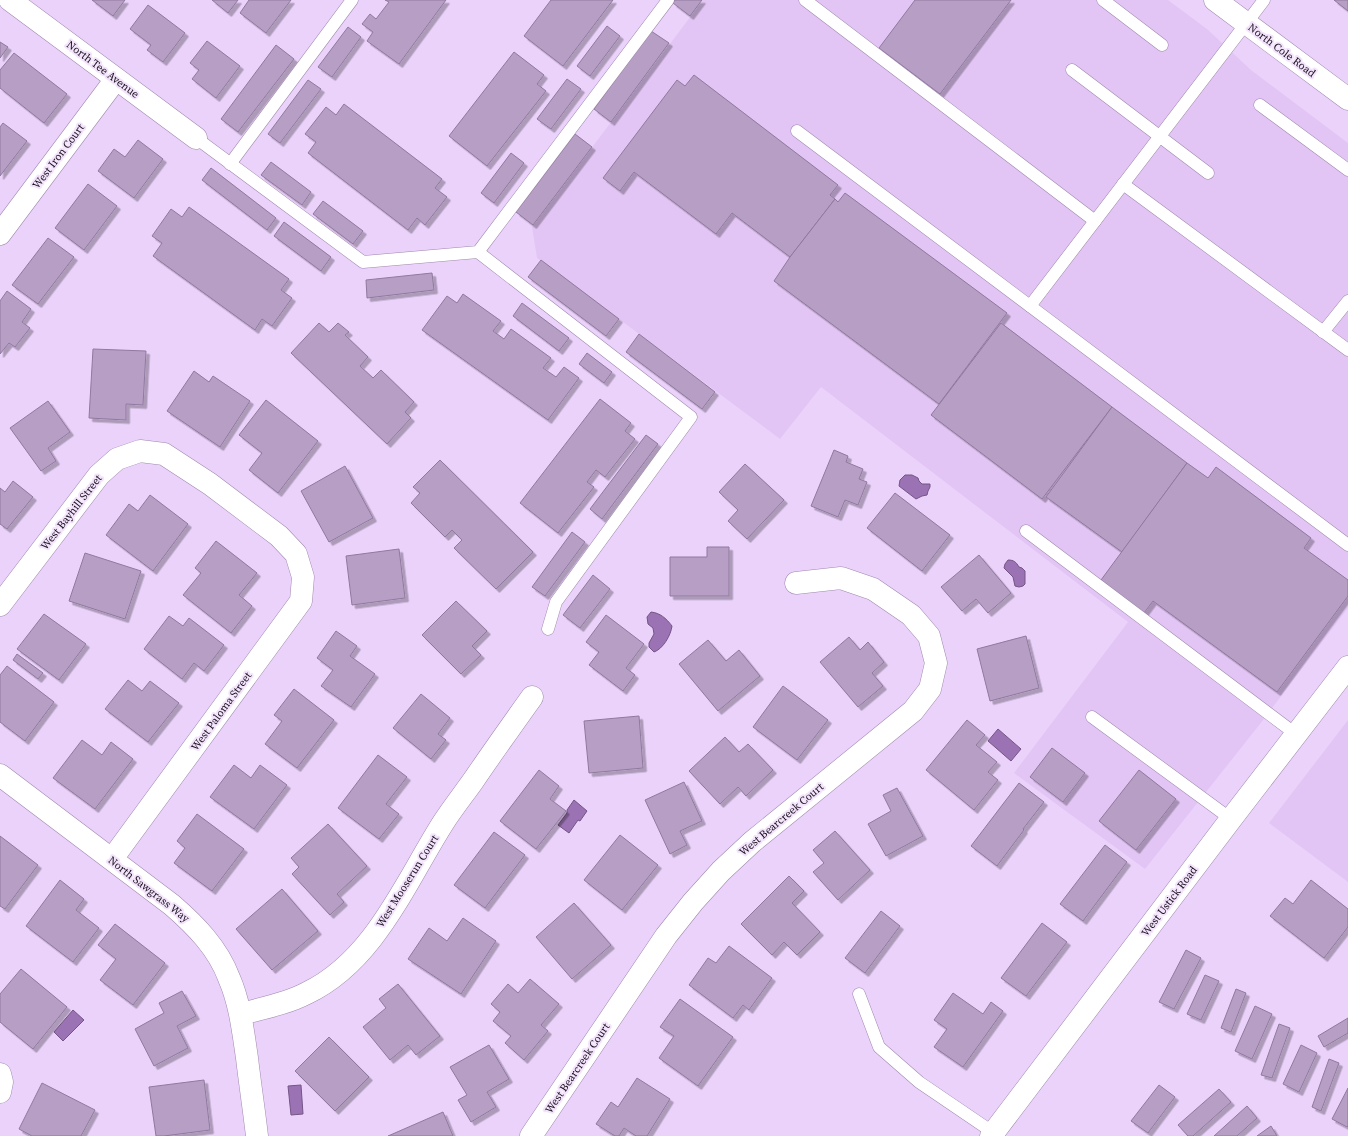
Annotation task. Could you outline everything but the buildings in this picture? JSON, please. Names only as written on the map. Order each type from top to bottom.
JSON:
[{"type":"street","name":"North Tee Avenue","points":[[10,0],[196,138]]},
{"type":"street","name":"North Cole Road","points":[[1215,0],[1348,99]]},
{"type":"street","name":"West Iron Court","points":[[0,234],[116,79]]},
{"type":"street","name":"West Bayhill Street","points":[[0,605],[99,474],[117,459],[140,452],[164,454],[197,475],[279,536],[296,554]]},
{"type":"street","name":"West Paloma Street","points":[[112,860],[301,601],[303,577],[296,554]]},
{"type":"street","name":"West Bearcreek Court","points":[[531,1136],[666,936],[693,902],[721,871],[752,842],[913,711],[930,689],[936,663],[929,636],[912,615],[873,589],[841,578],[796,584]]},
{"type":"street","name":"West Ustick Road","points":[[993,1134],[1348,667]]},
{"type":"street","name":"West Mooserun Court","points":[[241,1014],[286,1002],[308,993],[328,981],[347,966],[363,949],[383,922],[443,822],[532,697]]},
{"type":"street","name":"North Sawgrass Way","points":[[0,775],[172,905],[189,920],[219,957],[229,978],[241,1014],[257,1136]]},
{"type":"street","points":[[0,1074],[2,1082],[0,1092]]},
{"type":"lane","points":[[230,164],[352,0]]},
{"type":"lane","points":[[478,252],[668,0]]},
{"type":"lane","points":[[805,0],[1095,221]]},
{"type":"lane","points":[[1103,0],[1162,45]]},
{"type":"lane","points":[[1030,306],[1264,0]]},
{"type":"lane","points":[[1072,70],[1208,173]]},
{"type":"lane","points":[[1260,105],[1348,170]]},
{"type":"lane","points":[[797,131],[1348,545]]},
{"type":"lane","points":[[196,138],[363,262],[478,252],[691,417],[556,602],[548,629]]},
{"type":"lane","points":[[1124,184],[1348,350]]},
{"type":"lane","points":[[1323,332],[1348,301]]},
{"type":"lane","points":[[1026,531],[1297,734]]},
{"type":"lane","points":[[1092,717],[1231,819]]},
{"type":"lane","points":[[859,994],[879,1047],[919,1082],[993,1134]]},
{"type":"shaded area","points":[[703,0],[1168,0],[1207,29],[1251,70],[1348,143],[1348,608],[1260,724],[1145,869],[1014,773],[1128,622],[821,387],[780,439],[537,258],[532,227]]},
{"type":"shaded area","points":[[905,475],[912,475],[918,478],[922,484],[930,484],[927,495],[916,499],[899,486],[900,480]]},
{"type":"shaded area","points":[[1008,560],[1012,560],[1025,571],[1025,584],[1023,586],[1015,586],[1013,577],[1004,568]]},
{"type":"shaded area","points":[[651,612],[663,616],[672,626],[666,641],[654,652],[649,647],[649,643],[654,634],[653,628],[648,624],[647,617]]},
{"type":"shaded area","points":[[1348,720],[1348,882],[1269,823]]},
{"type":"shaded area","points":[[998,729],[1021,749],[1011,761],[988,741]]},
{"type":"shaded area","points":[[574,800],[587,811],[580,821],[578,820],[569,833],[558,825]]},
{"type":"shaded area","points":[[73,1010],[84,1020],[63,1041],[54,1032]]},
{"type":"shaded area","points":[[301,1085],[303,1114],[291,1115],[288,1086]]}]
